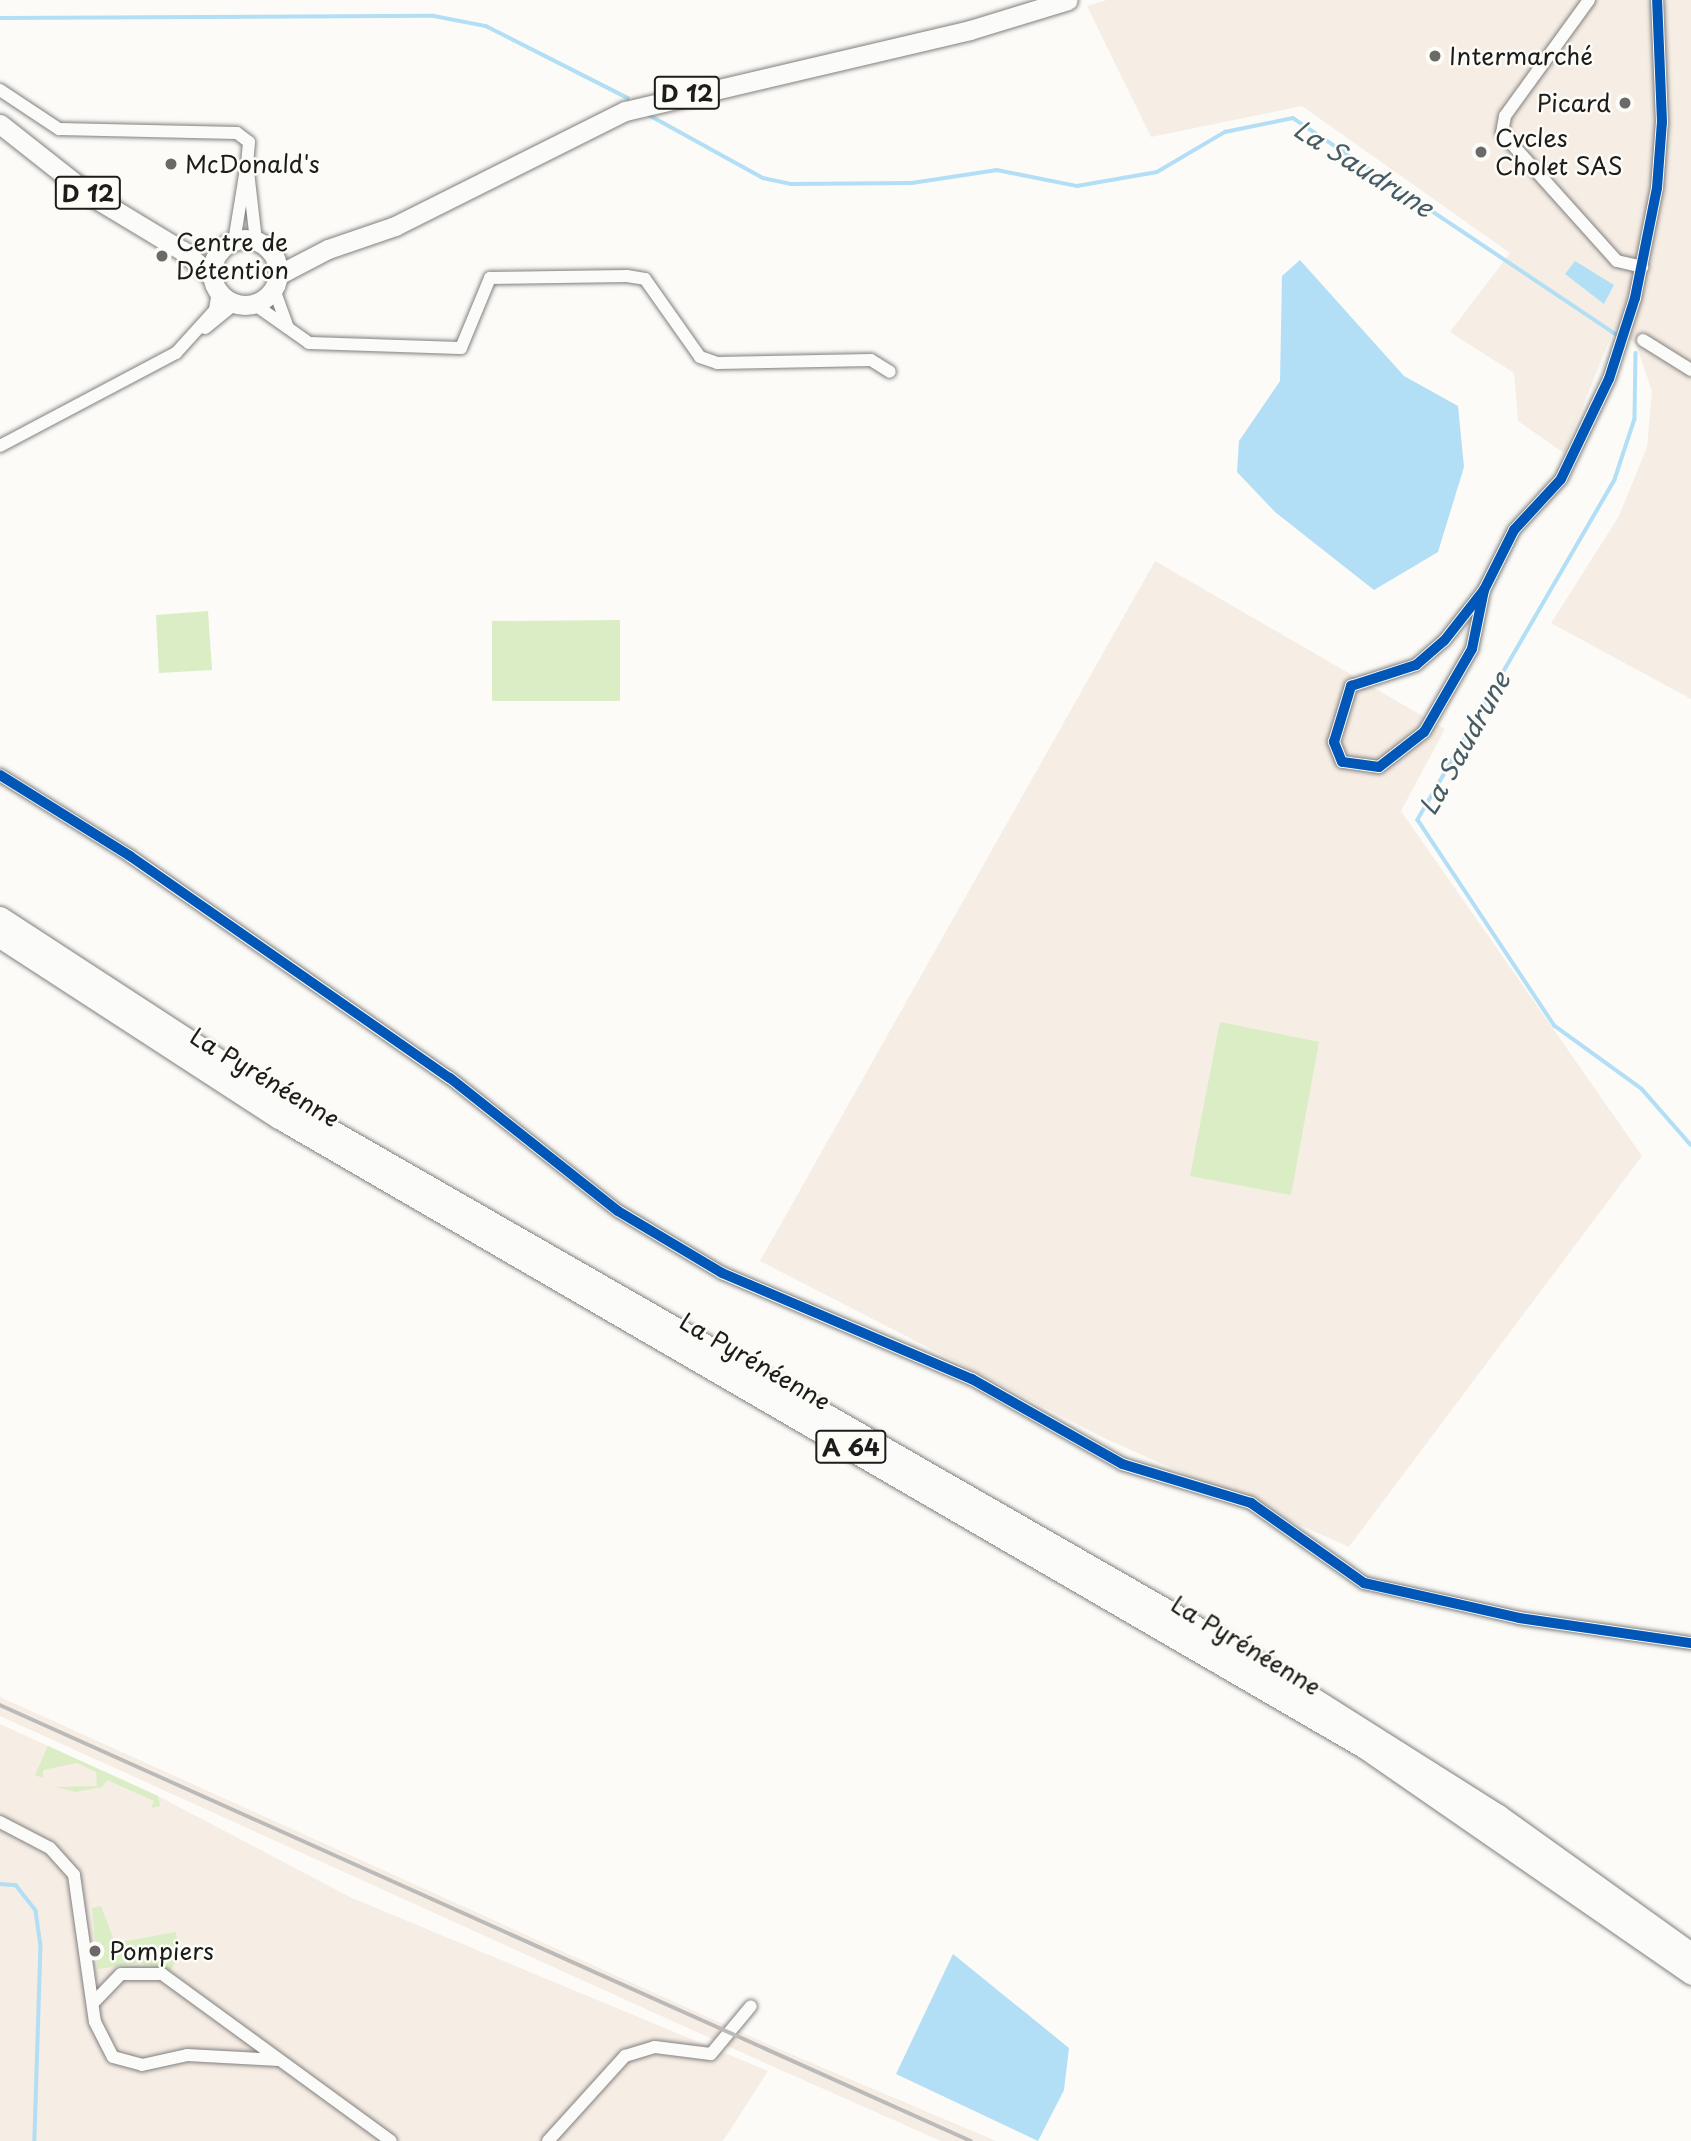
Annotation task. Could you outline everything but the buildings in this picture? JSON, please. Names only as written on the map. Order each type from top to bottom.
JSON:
[{"type":"highway","name":"La Pyrénéenne","points":[[0,917],[296,1110],[1264,1667],[1498,1815],[1691,1953]]},
{"type":"highway","name":"La Pyrénéenne","points":[[0,937],[279,1118],[1353,1741],[1691,1974]]},
{"type":"main road","name":"D 12","points":[[273,254],[328,249],[396,226],[566,137],[654,101],[970,30],[1068,0]]},
{"type":"main road","name":"D 12","points":[[0,124],[90,195],[183,251],[216,284]]},
{"type":"main road","points":[[183,251],[256,241],[273,254],[276,282],[245,304],[216,284],[228,246]]},
{"type":"main road","name":"D 12","points":[[276,282],[328,249]]},
{"type":"street","points":[[1589,0],[1505,116],[1502,133],[1617,261],[1642,267]]},
{"type":"street","points":[[1484,590],[1416,664],[1351,685],[1334,742],[1342,762],[1379,767],[1424,732],[1472,649],[1484,590],[1514,530],[1561,479],[1584,435],[1625,333],[1642,267],[1662,122],[1657,0]]},
{"type":"street","points":[[0,90],[59,129],[237,133],[249,142],[247,163],[228,246]]},
{"type":"street","points":[[247,163],[256,241]]},
{"type":"street","points":[[0,446],[164,361],[199,331],[245,304],[288,329],[324,345],[461,348],[490,278],[627,276],[645,279],[699,357],[717,363],[871,360],[890,372]]},
{"type":"street","points":[[276,282],[288,329]]},
{"type":"street","points":[[199,331],[216,284]]},
{"type":"street","points":[[1643,340],[1691,370]]},
{"type":"street","points":[[0,775],[130,856],[450,1078],[618,1211],[722,1273],[972,1379],[1122,1464],[1251,1503],[1364,1583],[1519,1618],[1691,1643]]},
{"type":"street","points":[[0,1822],[50,1848],[74,1875],[93,2003],[105,2047],[132,2064],[225,2053],[279,2060]]},
{"type":"street","points":[[93,2003],[121,1974],[162,1974],[391,2141]]},
{"type":"street","points":[[548,2141],[625,2056],[655,2047],[711,2054],[751,2006]]},
{"type":"shaded area","points":[[1107,0],[1691,0],[1691,699],[1551,623],[1619,516],[1647,447],[1652,391],[1636,344],[1614,329],[1564,453],[1518,421],[1514,373],[1450,332],[1510,253],[1302,106],[1151,137],[1087,6]]},
{"type":"shaded area","points":[[1155,561],[1445,729],[1401,811],[1642,1156],[1349,1547],[1104,1438],[760,1261]]},
{"type":"shaded area","points":[[0,1697],[774,2047],[996,2141],[941,2141],[765,2063],[0,1716]]},
{"type":"shaded area","points":[[0,1724],[158,1796],[352,1898],[768,2071],[723,2141],[0,2141]]},
{"type":"green space","points":[[208,611],[212,670],[159,673],[156,615]]},
{"type":"green space","points":[[620,620],[620,701],[492,701],[492,621]]},
{"type":"green space","points":[[1220,1022],[1319,1042],[1291,1195],[1190,1176]]},
{"type":"green space","points":[[48,1746],[158,1796],[160,1806],[151,1808],[154,1801],[107,1780],[102,1787],[75,1792],[56,1787],[97,1786],[96,1772],[77,1763],[43,1770],[43,1778],[35,1775]]},
{"type":"green space","points":[[101,1906],[115,1943],[176,1932],[179,1956],[170,1971],[140,1963],[98,1969],[92,1908]]},
{"type":"water","points":[[1300,260],[1404,376],[1458,406],[1464,467],[1438,552],[1374,590],[1275,512],[1237,472],[1239,441],[1280,381],[1282,276]]},
{"type":"water","points":[[1575,261],[1614,285],[1604,304],[1565,274]]},
{"type":"water","points":[[953,1954],[1069,2048],[1064,2090],[1038,2141],[896,2074]]},
{"type":"waterway","name":"La Saudrune","points":[[0,18],[434,16],[486,26],[628,98]]},
{"type":"waterway","name":"La Saudrune","points":[[649,115],[763,178],[791,184],[912,183],[997,170],[1077,186],[1157,172],[1225,132],[1293,118],[1616,334]]},
{"type":"waterway","name":"La Saudrune","points":[[1636,353],[1635,419],[1615,480],[1418,820],[1555,1026],[1642,1089],[1691,1145]]},
{"type":"waterway","points":[[0,1884],[16,1885],[36,1911],[41,1945],[35,2141]]},
{"type":"railway","points":[[0,1705],[971,2141]]},
{"type":"cycle path","points":[[1484,590],[1472,649],[1424,732],[1379,767],[1342,762],[1334,742],[1351,686],[1416,665],[1444,641],[1484,590],[1514,530],[1561,479],[1609,379],[1635,298],[1657,188],[1662,122],[1657,0]]},
{"type":"cycle path","points":[[0,775],[130,856],[450,1078],[618,1211],[722,1273],[972,1379],[1122,1464],[1251,1503],[1364,1583],[1519,1618],[1691,1643]]},
{"type":"place","name":"Intermarché","points":[[1435,56]]},
{"type":"place","name":"Picard","points":[[1625,103]]},
{"type":"place","name":"Cvcles Cholet SAS","points":[[1481,152]]},
{"type":"place","name":"McDonald's","points":[[171,164]]},
{"type":"place","name":"Centre de Détention","points":[[162,256]]},
{"type":"place","name":"Pompiers","points":[[95,1951]]}]
